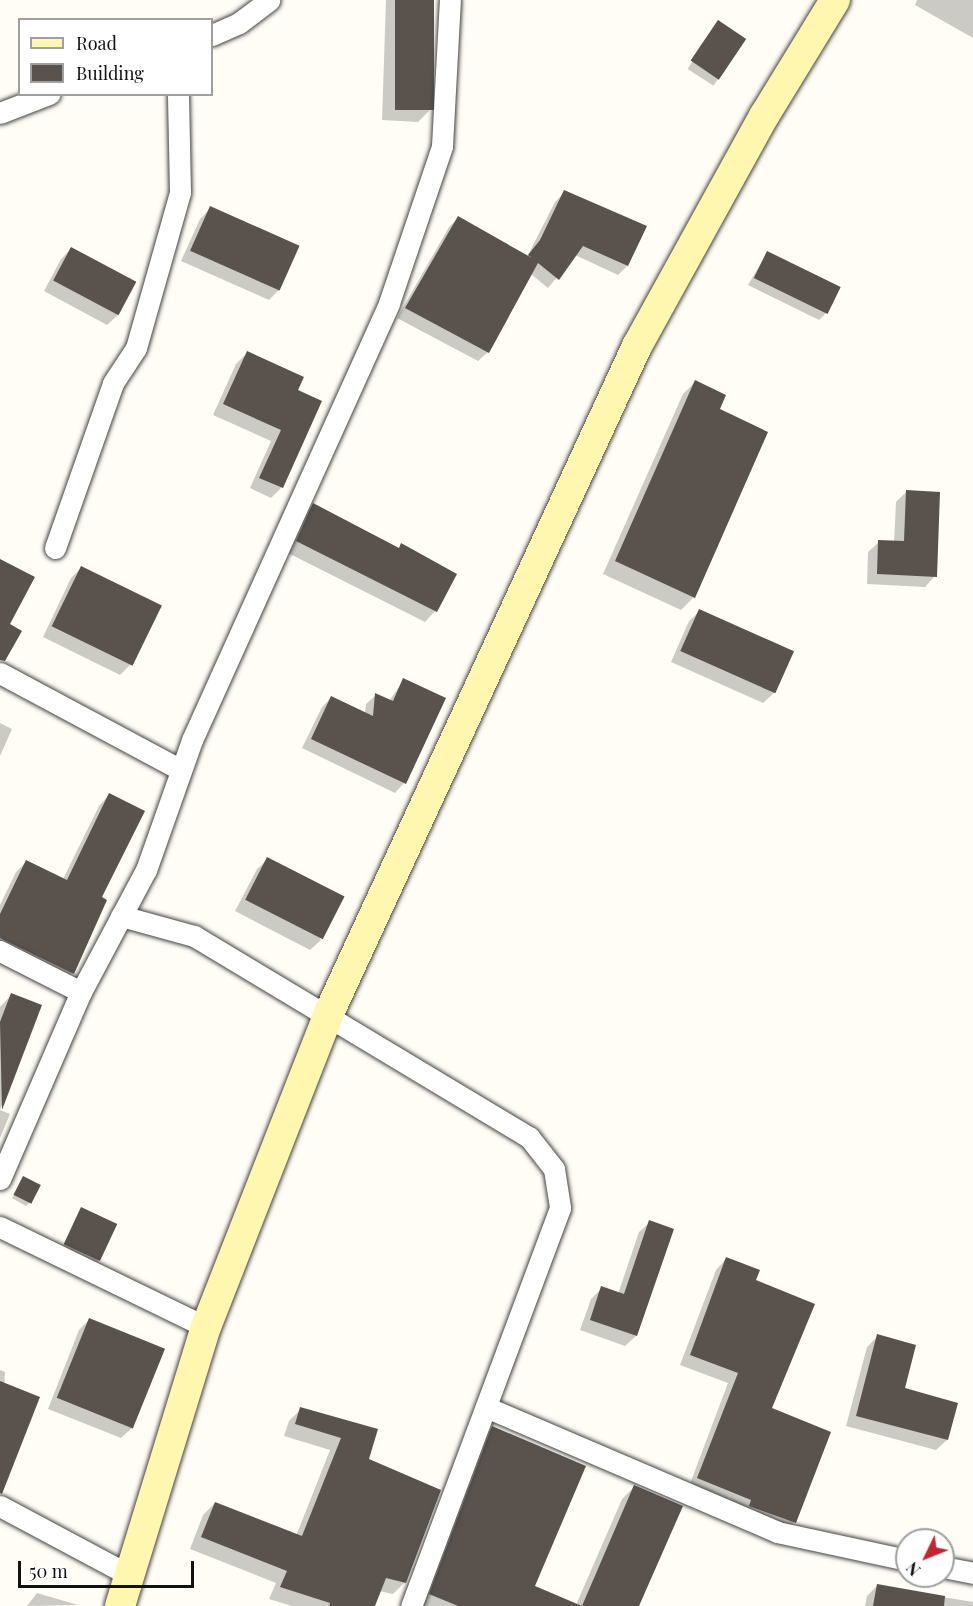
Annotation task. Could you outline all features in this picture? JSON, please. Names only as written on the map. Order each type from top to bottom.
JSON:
[{"type":"main road","points":[[120,1606],[206,1327],[328,1015],[638,346],[764,116],[836,0]]},
{"type":"street","points":[[213,35],[239,23],[269,0]]},
{"type":"street","points":[[0,1179],[81,992],[146,870],[182,770],[389,303],[442,146],[450,0]]},
{"type":"street","points":[[0,113],[44,96]]},
{"type":"street","points":[[55,548],[113,383],[136,348],[180,192],[178,96]]},
{"type":"street","points":[[0,674],[182,770]]},
{"type":"street","points":[[121,916],[194,936],[529,1137],[554,1169],[560,1208],[411,1606]]},
{"type":"street","points":[[0,951],[81,992]]},
{"type":"street","points":[[0,1227],[206,1327]]},
{"type":"street","points":[[486,1407],[777,1532],[895,1557]]},
{"type":"street","points":[[0,1506],[129,1575]]},
{"type":"street","points":[[955,1569],[973,1573]]},
{"type":"building","points":[[395,0],[434,0],[434,110],[395,110]]},
{"type":"building","points":[[718,20],[746,39],[719,80],[691,61]]},
{"type":"building","points":[[564,190],[647,226],[628,266],[583,246],[559,280],[538,263],[489,353],[405,308],[458,216],[532,258],[528,255],[540,240]]},
{"type":"building","points":[[210,206],[300,246],[280,291],[190,251]]},
{"type":"building","points":[[71,247],[136,282],[118,315],[53,281]]},
{"type":"building","points":[[767,251],[841,287],[828,314],[754,278]]},
{"type":"building","points":[[247,351],[304,377],[298,390],[322,401],[283,488],[259,478],[281,430],[223,404]]},
{"type":"building","points":[[695,380],[726,395],[720,409],[768,432],[695,598],[615,561]]},
{"type":"building","points":[[906,490],[940,492],[937,577],[877,574],[878,540],[904,541]]},
{"type":"building","points":[[313,503],[399,548],[401,543],[457,574],[437,612],[296,541]]},
{"type":"building","points":[[0,559],[35,577],[10,624],[22,631],[5,661],[0,660]]},
{"type":"building","points":[[81,566],[162,605],[133,666],[52,626]]},
{"type":"building","points":[[699,609],[794,651],[775,693],[680,651]]},
{"type":"building","points":[[403,678],[446,698],[406,784],[311,739],[331,696],[373,716],[375,693],[393,701]]},
{"type":"building","points":[[109,793],[145,811],[102,897],[107,900],[74,974],[0,938],[0,914],[26,860],[67,880]]},
{"type":"building","points":[[267,857],[345,896],[323,939],[245,900]]},
{"type":"building","points":[[11,993],[42,1005],[2,1110],[0,1022]]},
{"type":"building","points":[[23,1176],[41,1185],[31,1204],[13,1195]]},
{"type":"building","points":[[81,1207],[117,1224],[100,1261],[64,1244]]},
{"type":"building","points":[[649,1220],[674,1229],[637,1336],[590,1320],[601,1286],[624,1294]]},
{"type":"building","points":[[726,1257],[760,1270],[756,1280],[815,1304],[772,1408],[831,1432],[796,1523],[749,1506],[751,1500],[697,1478],[738,1373],[690,1355]]},
{"type":"building","points":[[89,1318],[165,1349],[133,1428],[57,1398]]},
{"type":"building","points":[[877,1334],[916,1345],[905,1388],[958,1403],[948,1440],[856,1416]]},
{"type":"building","points":[[0,1381],[40,1397],[2,1494],[0,1493]]},
{"type":"building","points":[[300,1407],[378,1429],[369,1459],[441,1490],[406,1583],[386,1578],[375,1606],[329,1606],[330,1603],[280,1587],[287,1571],[201,1537],[215,1502],[302,1536],[341,1438],[295,1424]]},
{"type":"building","points":[[492,1426],[586,1466],[535,1586],[582,1606],[458,1606],[429,1594]]},
{"type":"building","points":[[634,1485],[683,1506],[639,1606],[582,1606]]},
{"type":"building","points":[[877,1584],[945,1596],[944,1606],[873,1606]]}]
